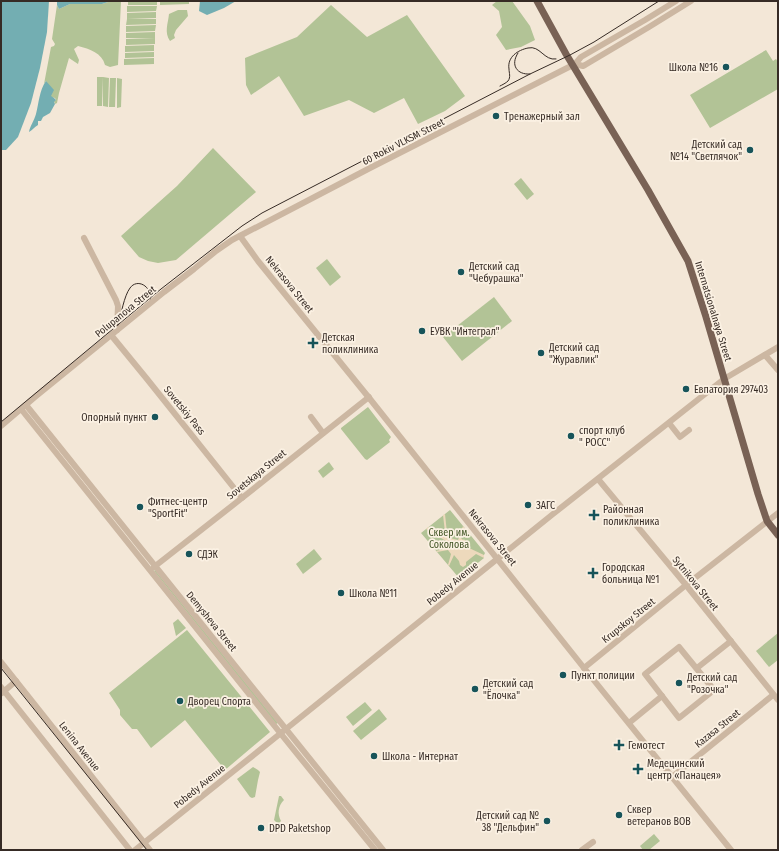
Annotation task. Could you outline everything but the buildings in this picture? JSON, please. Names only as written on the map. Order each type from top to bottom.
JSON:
[{"type":"main road","name":"Internatsionalnaya Street","points":[[537,1],[688,260],[767,522],[778,535]]},
{"type":"street","name":"60 Rokiv VLKSM Street","points":[[240,236],[274,217],[574,65],[581,57],[676,1]]},
{"type":"street","name":"60 Rokiv VLKSM Street","points":[[574,65],[585,65],[691,1]]},
{"type":"street","name":"Polupanova Street","points":[[1,426],[110,335],[216,251],[240,236]]},
{"type":"street","name":"Nekrasova Street","points":[[240,236],[258,261],[731,850]]},
{"type":"street","points":[[84,238],[116,300],[118,306],[117,330]]},
{"type":"street","name":"Sovetskiy Pass","points":[[110,335],[242,498]]},
{"type":"street","name":"Pobedy Avenue","points":[[135,850],[669,422],[724,379],[778,347]]},
{"type":"street","points":[[765,354],[778,370]]},
{"type":"street","name":"Sovetskaya Street","points":[[153,568],[368,397]]},
{"type":"street","name":"Demysheva Street","points":[[23,407],[153,568],[375,850]]},
{"type":"street","points":[[311,417],[323,433]]},
{"type":"street","points":[[669,422],[680,437],[689,430]]},
{"type":"street","name":"Sytnikova Street","points":[[598,479],[686,585],[778,700]]},
{"type":"street","name":"Krupskoy Street","points":[[584,668],[778,513]]},
{"type":"street","points":[[696,668],[731,641]]},
{"type":"street","points":[[679,647],[696,668],[714,690],[680,718],[645,674],[679,647]]},
{"type":"street","name":"Lenina Avenue","points":[[1,662],[150,850]]},
{"type":"street","points":[[16,681],[2,691],[130,850]]},
{"type":"street","name":"Kazasa Street","points":[[672,777],[773,695]]},
{"type":"street","points":[[629,723],[662,696]]},
{"type":"street","name":"Demysheva Street","points":[[283,732],[383,850]]},
{"type":"street","points":[[582,850],[593,842]]},
{"type":"green space","points":[[111,1],[121,1],[118,65],[110,67],[105,65],[101,57],[91,50],[78,46],[74,49],[79,60],[78,64],[69,58],[57,103],[55,104],[54,101],[56,100],[55,98],[51,97],[46,81],[44,84],[51,47],[55,44],[52,39],[57,5],[59,9],[70,4],[102,4]]},
{"type":"green space","points":[[128,1],[157,1],[157,5],[128,5]]},
{"type":"green space","points":[[160,1],[189,1],[189,4],[160,5]]},
{"type":"green space","points":[[497,1],[512,1],[530,26],[535,40],[521,47],[506,50],[496,35],[502,27],[499,11],[492,5]]},
{"type":"green space","points":[[331,5],[367,37],[407,15],[465,96],[445,111],[418,124],[404,98],[374,113],[349,100],[304,116],[279,76],[251,95],[246,85],[245,58],[297,37]]},
{"type":"green space","points":[[127,6],[157,6],[156,11],[127,12]]},
{"type":"green space","points":[[178,10],[187,10],[188,16],[176,30],[174,35],[175,38],[170,41],[167,34],[169,14]]},
{"type":"green space","points":[[156,12],[156,18],[127,19],[127,13]]},
{"type":"green space","points":[[127,19],[156,19],[156,24],[126,25]]},
{"type":"green space","points":[[156,25],[155,31],[126,32],[126,26]]},
{"type":"green space","points":[[155,32],[155,38],[126,38],[126,33]]},
{"type":"green space","points":[[155,38],[155,44],[126,45],[126,39]]},
{"type":"green space","points":[[154,45],[154,51],[125,52],[125,46]]},
{"type":"green space","points":[[766,50],[773,61],[776,59],[778,62],[778,89],[710,128],[690,95]]},
{"type":"green space","points":[[154,52],[154,57],[125,58],[125,53]]},
{"type":"green space","points":[[154,58],[154,64],[124,65],[124,59]]},
{"type":"green space","points":[[97,77],[103,77],[102,106],[97,106]]},
{"type":"green space","points":[[103,77],[109,78],[108,107],[103,106]]},
{"type":"green space","points":[[110,78],[116,78],[115,107],[109,107]]},
{"type":"green space","points":[[117,78],[122,79],[121,107],[117,108]]},
{"type":"green space","points":[[213,148],[256,192],[176,260],[158,263],[139,257],[121,236],[177,186]]},
{"type":"green space","points":[[521,178],[534,194],[527,200],[514,184]]},
{"type":"green space","points":[[327,259],[341,277],[330,286],[316,268]]},
{"type":"green space","points":[[494,297],[512,321],[462,361],[443,337]]},
{"type":"green space","points":[[368,407],[391,437],[389,440],[390,442],[367,460],[341,428]]},
{"type":"green space","points":[[329,462],[334,469],[323,478],[318,471]]},
{"type":"green space","name":"Сквер им. Соколова","points":[[450,510],[485,553],[484,558],[459,578],[421,533]]},
{"type":"green space","points":[[314,549],[322,559],[303,574],[296,564]]},
{"type":"green space","points":[[155,570],[278,723],[276,724],[154,571]]},
{"type":"green space","points":[[178,619],[186,628],[176,636],[173,623]]},
{"type":"green space","name":"Дворец Спорта","points":[[187,630],[270,732],[225,770],[185,720],[151,748],[137,729],[132,729],[120,715],[120,710],[109,693]]},
{"type":"green space","points":[[778,633],[778,660],[769,667],[756,651]]},
{"type":"green space","points":[[365,702],[372,710],[353,726],[346,717]]},
{"type":"green space","points":[[379,709],[387,719],[361,740],[353,731]]},
{"type":"green space","points":[[253,767],[260,772],[255,797],[252,798],[237,779]]},
{"type":"green space","points":[[279,796],[281,796],[284,800],[279,807],[279,816],[281,821],[278,824],[274,820]]},
{"type":"green space","points":[[654,834],[660,841],[649,850],[643,850],[640,846]]},
{"type":"shaded area","points":[[445,514],[447,533],[450,538],[458,540],[463,526],[465,529],[461,538],[463,540],[464,539],[469,548],[484,555],[484,558],[476,554],[466,562],[466,565],[463,567],[454,555],[449,566],[448,565],[451,554],[448,550],[436,551],[448,548],[446,541],[426,529],[428,527],[441,535],[445,532],[443,515]]},
{"type":"water","points":[[1,1],[49,1],[47,32],[31,103],[18,137],[6,150],[1,150]]},
{"type":"water","points":[[57,1],[111,1],[102,4],[70,4],[59,9]]},
{"type":"water","points":[[200,1],[236,1],[207,15],[199,11]]},
{"type":"water","points":[[46,81],[54,90],[51,96],[56,100],[54,102],[55,104],[50,113],[43,117],[41,121],[38,121],[38,125],[29,132],[36,114],[42,89]]},
{"type":"tram line","points":[[1,422],[161,289],[242,226],[262,213],[530,74],[570,55],[594,42],[659,1]]},
{"type":"tram line","points":[[500,86],[509,80],[509,65],[511,58],[521,50],[528,48],[536,49],[548,58],[556,59]]},
{"type":"tram line","points":[[518,53],[515,61],[516,68],[522,73],[530,74]]},
{"type":"tram line","points":[[118,325],[126,296],[133,285],[140,284],[146,287],[149,290],[150,299]]},
{"type":"tram line","points":[[1,668],[147,850]]},
{"type":"place","name":"Школа №16","points":[[726,67]]},
{"type":"place","name":"Тренажерный зал","points":[[496,116]]},
{"type":"place","name":"Детский сад №14 \"Светлячок\"","points":[[750,150]]},
{"type":"place","name":"Детский сад \"Чебурашка\"","points":[[461,272]]},
{"type":"place","name":"ЕУВК \"Интеграл\"","points":[[422,331]]},
{"type":"place","name":"Детская поликлиника","points":[[313,343]]},
{"type":"place","name":"Детский сад \"Журавлик\"","points":[[541,353]]},
{"type":"place","name":"Евпатория 297403","points":[[686,389]]},
{"type":"place","name":"Опорный пункт","points":[[155,417]]},
{"type":"place","name":"спорт клуб \" РОСС\"","points":[[571,436]]},
{"type":"place","name":"ЗАГС","points":[[528,505]]},
{"type":"place","name":"Фитнес-центр \"SportFit\"","points":[[140,507]]},
{"type":"place","name":"Районная поликлиника","points":[[594,515]]},
{"type":"place","name":"СДЭК","points":[[189,554]]},
{"type":"place","name":"Городская больница №1","points":[[593,573]]},
{"type":"place","name":"Школа №11","points":[[341,593]]},
{"type":"place","name":"Пункт полиции","points":[[563,675]]},
{"type":"place","name":"Детский сад \"Розочка\"","points":[[679,683]]},
{"type":"place","name":"Детский сад \"Ёлочка\"","points":[[475,689]]},
{"type":"place","name":"Дворец Спорта","points":[[180,701]]},
{"type":"place","name":"Гемотест","points":[[619,745]]},
{"type":"place","name":"Школа - Интернат","points":[[374,756]]},
{"type":"place","name":"Медецинский центр «Панацея»","points":[[638,769]]},
{"type":"place","name":"Сквер ветеранов ВОВ","points":[[619,815]]},
{"type":"place","name":"Детский сад № 38 \"Дельфин\"","points":[[547,821]]},
{"type":"place","name":"DPD Paketshop","points":[[261,828]]}]
